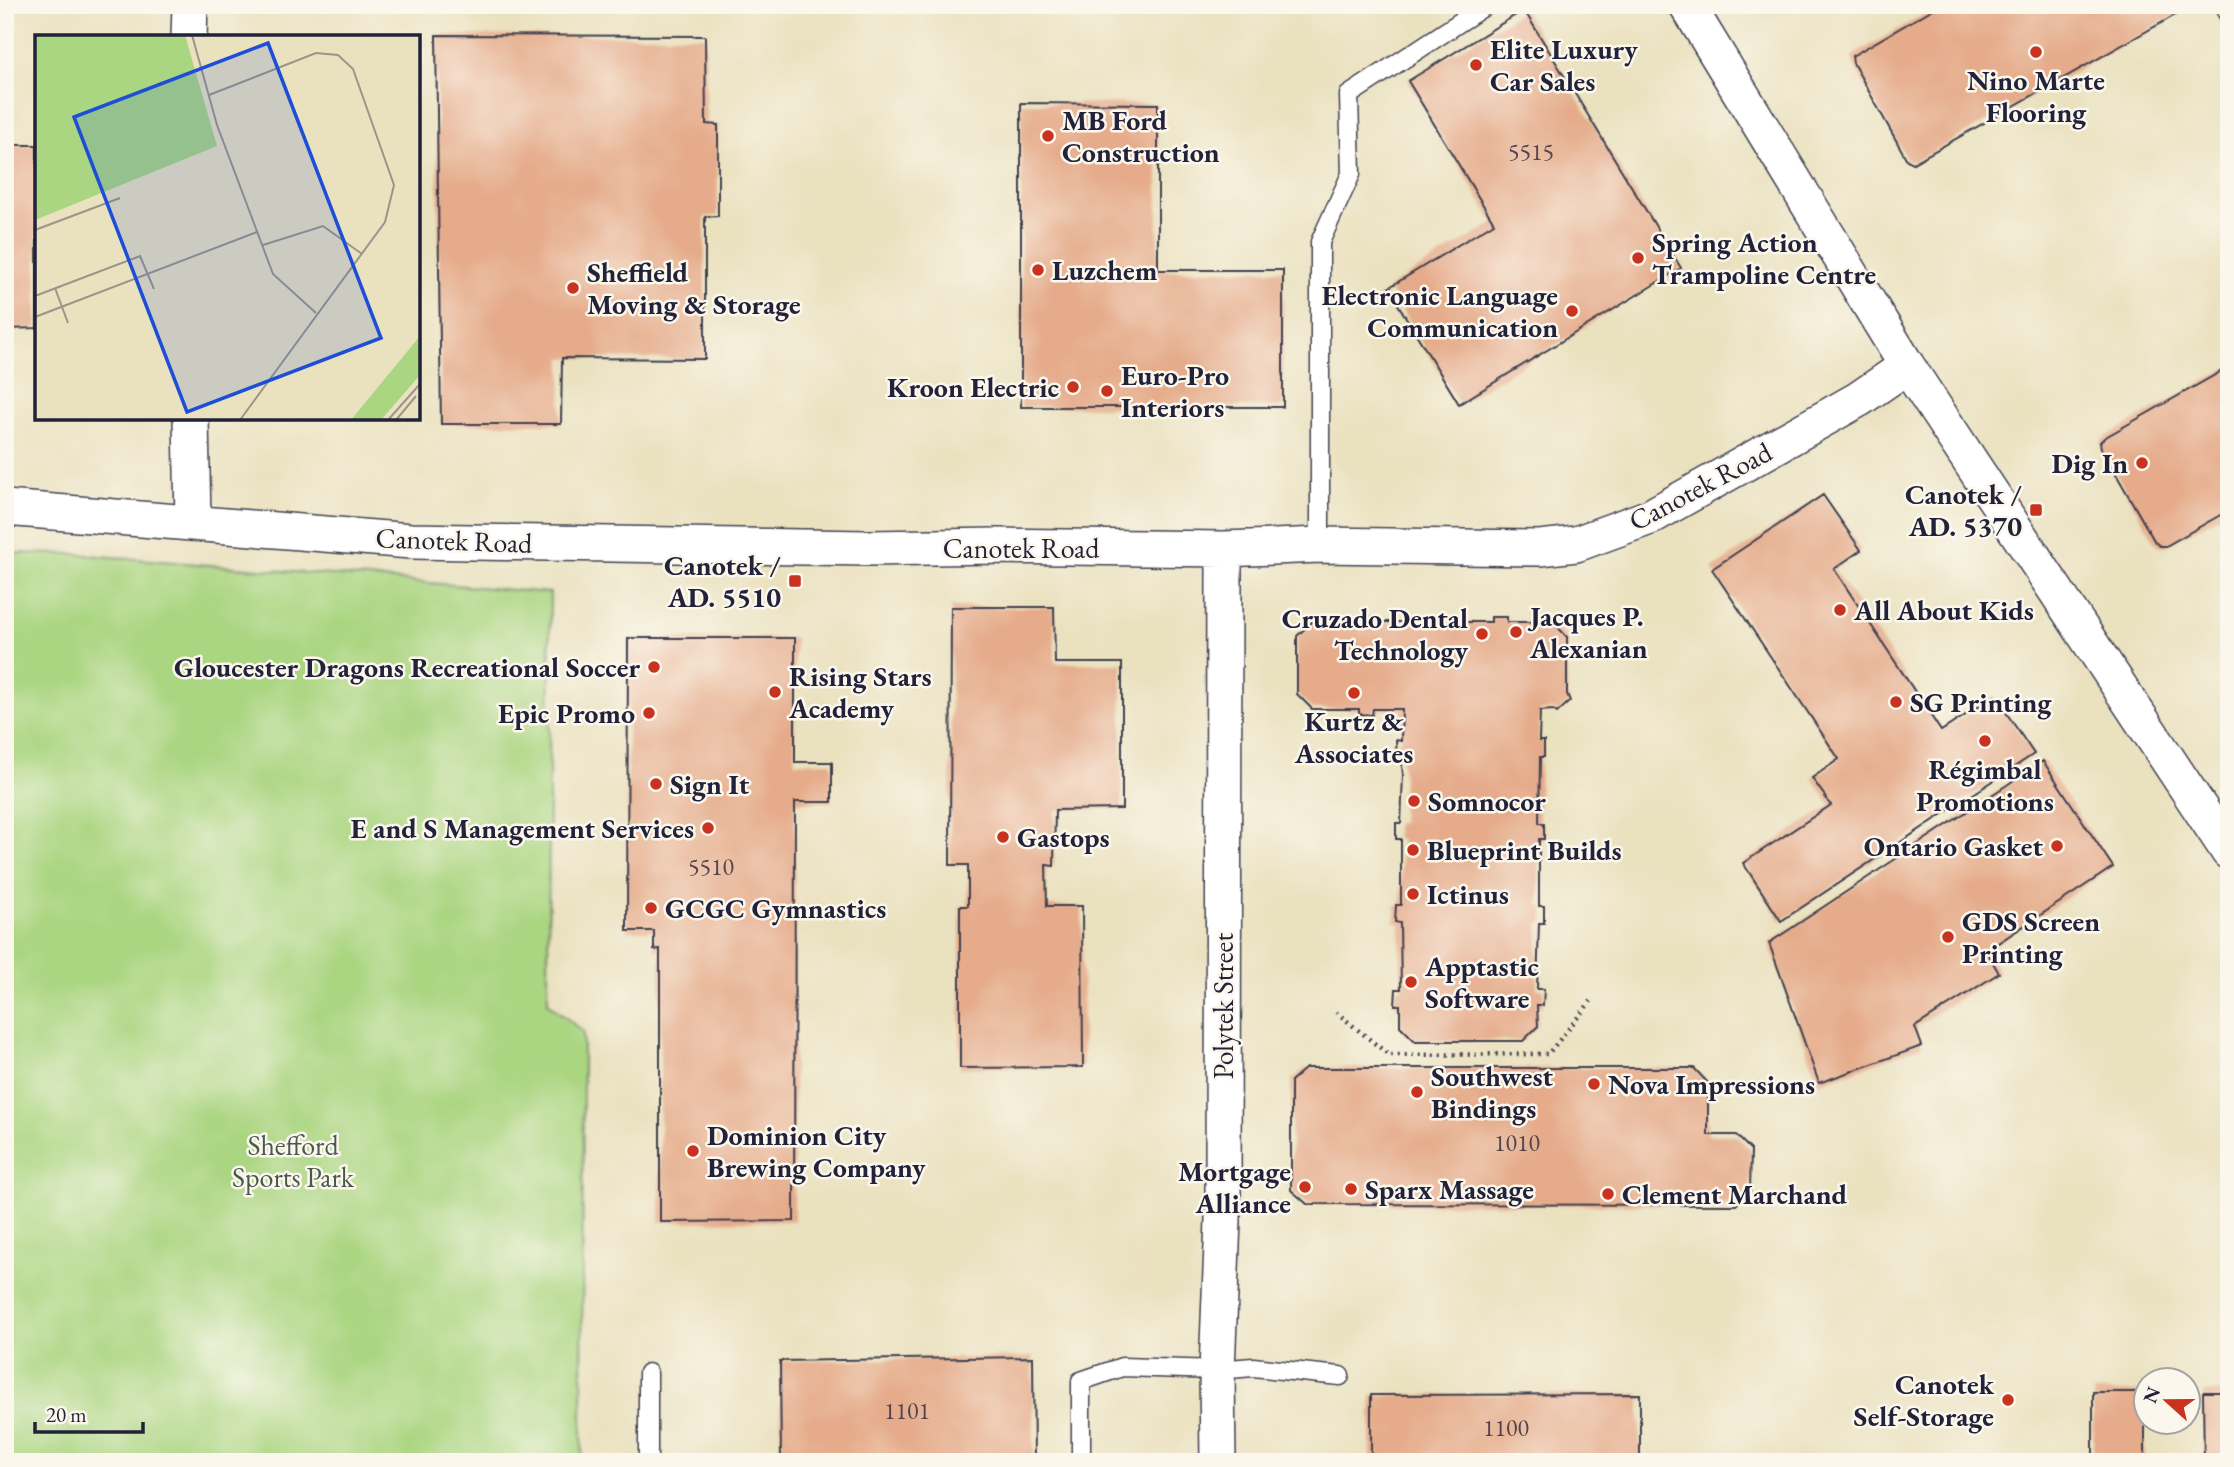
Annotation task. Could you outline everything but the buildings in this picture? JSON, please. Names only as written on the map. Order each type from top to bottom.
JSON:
[{"type":"street","points":[[189,35],[190,5]]},
{"type":"street","points":[[1686,5],[1907,366],[2229,852]]},
{"type":"street","name":"Canotek Road","points":[[5,508],[411,541],[869,548],[997,546],[1224,550],[1320,545],[1539,548],[1576,544],[1650,517],[1859,400],[1907,366]]},
{"type":"street","points":[[191,420],[192,522]]},
{"type":"street","name":"Polytek Street","points":[[1218,1462],[1217,1370],[1223,1207],[1224,550]]},
{"type":"lane","points":[[1320,545],[1320,242],[1351,174],[1349,95],[1486,5]]},
{"type":"lane","points":[[1081,1462],[1081,1381],[1122,1367],[1217,1370],[1253,1367],[1340,1376]]},
{"type":"lane","points":[[648,1373],[648,1462]]},
{"type":"path","points":[[1336,1012],[1389,1055],[1548,1054],[1591,1001]]},
{"type":"green space","name":"Shefford Sports Park","points":[[5,553],[76,554],[550,593],[548,1003],[583,1032],[582,1462],[5,1462]]},
{"type":"place","name":"Nino Marte Flooring","points":[[2036,52]]},
{"type":"place","name":"Elite Luxury Car Sales","points":[[1476,65]]},
{"type":"place","name":"MB Ford Construction","points":[[1048,136]]},
{"type":"place","name":"Spring Action Trampoline Centre","points":[[1638,258]]},
{"type":"place","name":"Luzchem","points":[[1038,270]]},
{"type":"place","name":"Sheffield Moving & Storage","points":[[573,288]]},
{"type":"place","name":"Electronic Language Communication","points":[[1572,311]]},
{"type":"place","name":"Kroon Electric","points":[[1073,387]]},
{"type":"place","name":"Euro-Pro Interiors","points":[[1107,391]]},
{"type":"place","name":"Dig In","points":[[2142,463]]},
{"type":"place","name":"Canotek / AD. 5370","points":[[2036,510]]},
{"type":"place","name":"Canotek / AD. 5510","points":[[795,581]]},
{"type":"place","name":"All About Kids","points":[[1840,610]]},
{"type":"place","name":"Jacques P. Alexanian","points":[[1516,632]]},
{"type":"place","name":"Cruzado Dental Technology","points":[[1482,634]]},
{"type":"place","name":"Gloucester Dragons Recreational Soccer","points":[[654,667]]},
{"type":"place","name":"Rising Stars Academy","points":[[775,692]]},
{"type":"place","name":"Kurtz & Associates","points":[[1354,693]]},
{"type":"place","name":"SG Printing","points":[[1896,702]]},
{"type":"place","name":"Epic Promo","points":[[649,713]]},
{"type":"place","name":"Régimbal Promotions","points":[[1985,741]]},
{"type":"place","name":"Sign It","points":[[656,784]]},
{"type":"place","name":"Somnocor","points":[[1414,801]]},
{"type":"place","name":"E and S Management Services","points":[[708,828]]},
{"type":"place","name":"Gastops","points":[[1003,837]]},
{"type":"place","name":"Ontario Gasket","points":[[2057,846]]},
{"type":"place","name":"Blueprint Builds","points":[[1413,850]]},
{"type":"place","name":"Ictinus","points":[[1413,894]]},
{"type":"place","name":"GCGC Gymnastics","points":[[651,908]]},
{"type":"place","name":"GDS Screen Printing","points":[[1948,937]]},
{"type":"place","name":"Apptastic Software","points":[[1411,982]]},
{"type":"place","name":"Nova Impressions","points":[[1594,1084]]},
{"type":"place","name":"Southwest Bindings","points":[[1417,1092]]},
{"type":"place","name":"Dominion City Brewing Company","points":[[693,1151]]},
{"type":"place","name":"Mortgage Alliance","points":[[1305,1187]]},
{"type":"place","name":"Sparx Massage","points":[[1351,1189]]},
{"type":"place","name":"Clement Marchand","points":[[1608,1194]]},
{"type":"place","name":"Canotek Self-Storage","points":[[2008,1400]]}]
